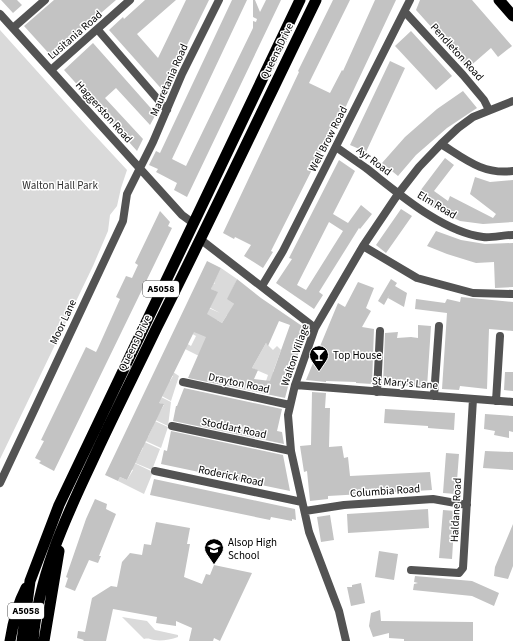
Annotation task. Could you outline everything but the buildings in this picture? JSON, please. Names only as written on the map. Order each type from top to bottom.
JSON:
[{"type":"highway","name":"Queens Drive","points":[[22,641],[30,581],[59,504],[300,0]]},
{"type":"highway","name":"Queens Drive","points":[[33,641],[40,597],[50,559],[63,525],[114,414],[316,0]]},
{"type":"highway","points":[[499,0],[513,16]]},
{"type":"highway","points":[[44,641],[63,525]]},
{"type":"highway","points":[[10,641],[18,607],[30,581]]},
{"type":"street","points":[[13,28],[44,0]]},
{"type":"street","name":"Lusitania Road","points":[[51,70],[98,30],[130,0]]},
{"type":"street","name":"Mauretania Road","points":[[140,169],[182,74],[220,0]]},
{"type":"street","name":"Well Brow Road","points":[[262,286],[283,251],[410,0]]},
{"type":"street","name":"Pendleton Road","points":[[405,12],[463,75],[484,100],[489,110]]},
{"type":"street","name":"Haggerston Road","points":[[0,14],[182,215],[193,223]]},
{"type":"street","points":[[98,30],[167,110]]},
{"type":"street","name":"Walton Village","points":[[346,641],[339,611],[309,532],[291,451],[288,415],[295,384],[315,328],[363,246],[398,194],[419,167],[458,128],[473,117],[513,100]]},
{"type":"street","points":[[441,144],[475,165],[492,172],[513,171]]},
{"type":"street","name":"Ayr Road","points":[[336,147],[398,194]]},
{"type":"street","name":"Moor Lane","points":[[0,483],[123,221],[127,194],[140,169]]},
{"type":"street","name":"Elm Road","points":[[398,194],[438,221],[460,231],[483,237],[513,235]]},
{"type":"street","points":[[200,239],[315,328]]},
{"type":"street","points":[[363,246],[417,278],[473,293],[513,294]]},
{"type":"street","points":[[434,396],[439,326]]},
{"type":"street","points":[[377,392],[380,331]]},
{"type":"street","points":[[496,401],[500,336]]},
{"type":"street","name":"Drayton Road","points":[[183,382],[290,405]]},
{"type":"street","name":"St Mary's Lane","points":[[295,384],[377,392],[513,402]]},
{"type":"street","name":"Haldane Road","points":[[410,570],[459,573],[464,568],[474,399]]},
{"type":"street","name":"Stoddart Road","points":[[172,426],[291,451]]},
{"type":"street","name":"Roderick Road","points":[[155,471],[302,502]]},
{"type":"street","name":"Columbia Road","points":[[304,511],[344,505],[433,499],[467,505]]},
{"type":"green space","name":"Walton Hall Park","points":[[0,30],[127,170],[117,206],[110,215],[108,231],[93,266],[0,459]]},
{"type":"green space","points":[[221,268],[237,279],[228,299],[245,314],[227,315],[222,323],[217,320],[209,335],[202,305],[220,313],[205,305],[217,292],[211,289],[213,283],[215,284],[214,282]]},
{"type":"green space","points":[[192,327],[209,336],[199,356],[183,348],[186,343],[191,346],[196,336],[189,332]]},
{"type":"green space","points":[[266,343],[273,350],[277,346],[281,350],[273,372],[284,376],[282,385],[266,381],[268,375],[252,368]]},
{"type":"green space","points":[[170,370],[179,376],[171,401],[158,394],[166,379],[170,381],[173,376],[168,373]]},
{"type":"green space","points":[[159,396],[171,402],[168,426],[149,417],[158,415],[164,405],[156,401]]},
{"type":"green space","points":[[148,418],[168,427],[161,448],[139,438],[141,434],[148,437],[153,426]]},
{"type":"green space","points":[[138,439],[160,449],[152,470],[128,460],[130,456],[137,459],[143,448]]},
{"type":"green space","points":[[128,460],[153,472],[144,494],[118,481],[120,477],[127,480],[133,470],[125,466]]},
{"type":"green space","points":[[122,617],[147,621],[155,630],[178,635],[178,637],[163,640],[144,639]]},
{"type":"place","name":"Top House","points":[[319,372]]},
{"type":"place","name":"Alsop High School","points":[[214,565]]}]
